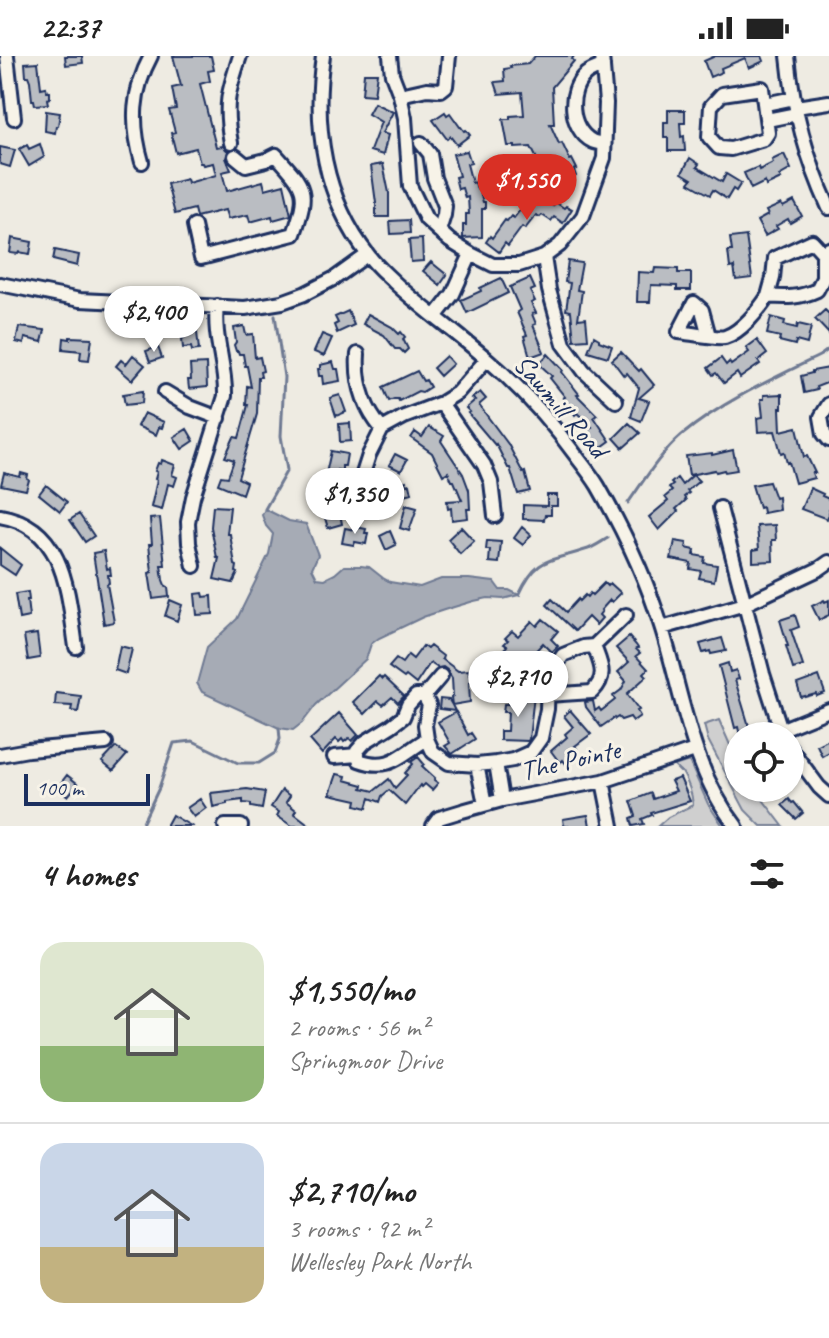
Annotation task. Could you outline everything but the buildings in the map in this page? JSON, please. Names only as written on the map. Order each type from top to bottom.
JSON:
[{"type":"street","points":[[7,56],[14,118]]},
{"type":"street","points":[[142,162],[134,121],[136,92],[140,75],[151,56]]},
{"type":"street","points":[[194,226],[201,258],[294,234],[304,201],[300,184],[276,155],[246,165],[233,150],[227,123],[227,93],[240,56]]},
{"type":"street","name":"Sawmill Road","points":[[323,56],[319,87],[323,150],[330,181],[344,218],[367,255],[405,292],[525,394],[598,485],[646,583],[662,628],[695,750],[707,779],[736,826]]},
{"type":"street","points":[[390,56],[405,118],[410,186],[426,219],[450,241],[493,265],[519,265],[544,257],[560,245],[583,216],[604,158],[606,103],[602,61]]},
{"type":"street","points":[[400,95],[427,89],[441,90],[446,86],[449,56]]},
{"type":"street","points":[[788,56],[796,107],[811,163],[829,208]]},
{"type":"street","points":[[602,61],[578,83],[572,108],[582,132],[591,141],[604,144]]},
{"type":"street","points":[[762,88],[765,104],[768,133],[764,139],[731,149],[719,148],[709,137],[711,106],[722,94],[762,88]]},
{"type":"street","points":[[765,104],[796,107],[829,102]]},
{"type":"street","points":[[767,120],[796,107]]},
{"type":"street","points":[[421,143],[430,154],[434,178],[445,206],[439,231]]},
{"type":"street","points":[[709,336],[725,337],[760,310],[768,296],[775,258],[812,241],[826,251],[823,278],[817,290],[804,296],[768,296]]},
{"type":"street","points":[[435,317],[453,294],[471,254]]},
{"type":"street","points":[[0,284],[80,300],[245,308],[282,302],[323,286],[367,255]]},
{"type":"street","points":[[544,257],[549,290],[564,344],[584,371],[616,401]]},
{"type":"street","points":[[194,566],[188,522],[225,396],[215,324],[217,306]]},
{"type":"street","points":[[358,354],[360,388],[371,414],[382,429]]},
{"type":"street","points":[[365,503],[362,477],[382,429],[457,393],[487,359]]},
{"type":"street","points":[[165,392],[190,407],[219,418]]},
{"type":"street","points":[[441,403],[484,465],[491,482],[495,516]]},
{"type":"street","points":[[829,404],[821,417],[824,434],[829,440]]},
{"type":"street","points":[[720,508],[778,722]]},
{"type":"street","points":[[0,516],[31,527],[54,552],[62,567],[76,647]]},
{"type":"street","points":[[662,628],[745,604],[829,562]]},
{"type":"street","points":[[424,696],[429,705],[425,725],[427,739],[433,752],[449,763],[477,765],[513,760],[531,752],[541,738],[548,677],[563,655],[594,646],[626,615]]},
{"type":"street","points":[[547,695],[592,692],[600,684],[602,668],[594,646]]},
{"type":"street","points":[[427,739],[393,762],[373,765],[359,760],[357,755],[365,742],[403,717],[416,696],[424,696],[441,676]]},
{"type":"street","points":[[804,722],[829,710]]},
{"type":"street","points":[[0,755],[106,743]]},
{"type":"street","name":"The Pointe","points":[[433,826],[439,818],[456,819],[485,804],[603,781],[695,750]]},
{"type":"street","points":[[334,757],[357,755]]},
{"type":"street","points":[[496,763],[502,800]]},
{"type":"street","points":[[477,765],[485,804]]},
{"type":"street","points":[[804,767],[829,796]]},
{"type":"street","points":[[603,781],[612,826]]},
{"type":"street","points":[[225,826],[241,826]]},
{"type":"shaded area","points":[[265,509],[289,521],[306,524],[318,555],[312,568],[317,578],[325,579],[344,566],[361,566],[369,567],[390,582],[420,587],[441,579],[469,579],[494,582],[500,590],[519,595],[503,599],[488,598],[444,610],[379,638],[371,644],[366,659],[316,705],[302,723],[293,730],[279,728],[202,692],[197,683],[207,647],[237,619],[269,554],[273,534],[262,515]]},
{"type":"shaded area","points":[[719,720],[724,731],[724,770],[708,740],[704,725]]},
{"type":"shaded area","points":[[689,761],[708,804],[723,826],[658,826],[668,817],[693,805],[686,780],[674,766]]},
{"type":"shaded area","points":[[741,802],[765,802],[783,826],[761,826]]},
{"type":"waterway","points":[[265,509],[287,470],[281,436],[284,377],[275,315]]},
{"type":"waterway","points":[[628,503],[653,467],[682,435],[714,411],[829,349]]},
{"type":"waterway","points":[[519,595],[532,573],[545,562],[591,548],[608,538]]},
{"type":"waterway","points":[[141,826],[159,788],[174,743],[193,741],[238,763],[259,763],[275,753],[280,739],[279,728]]}]
